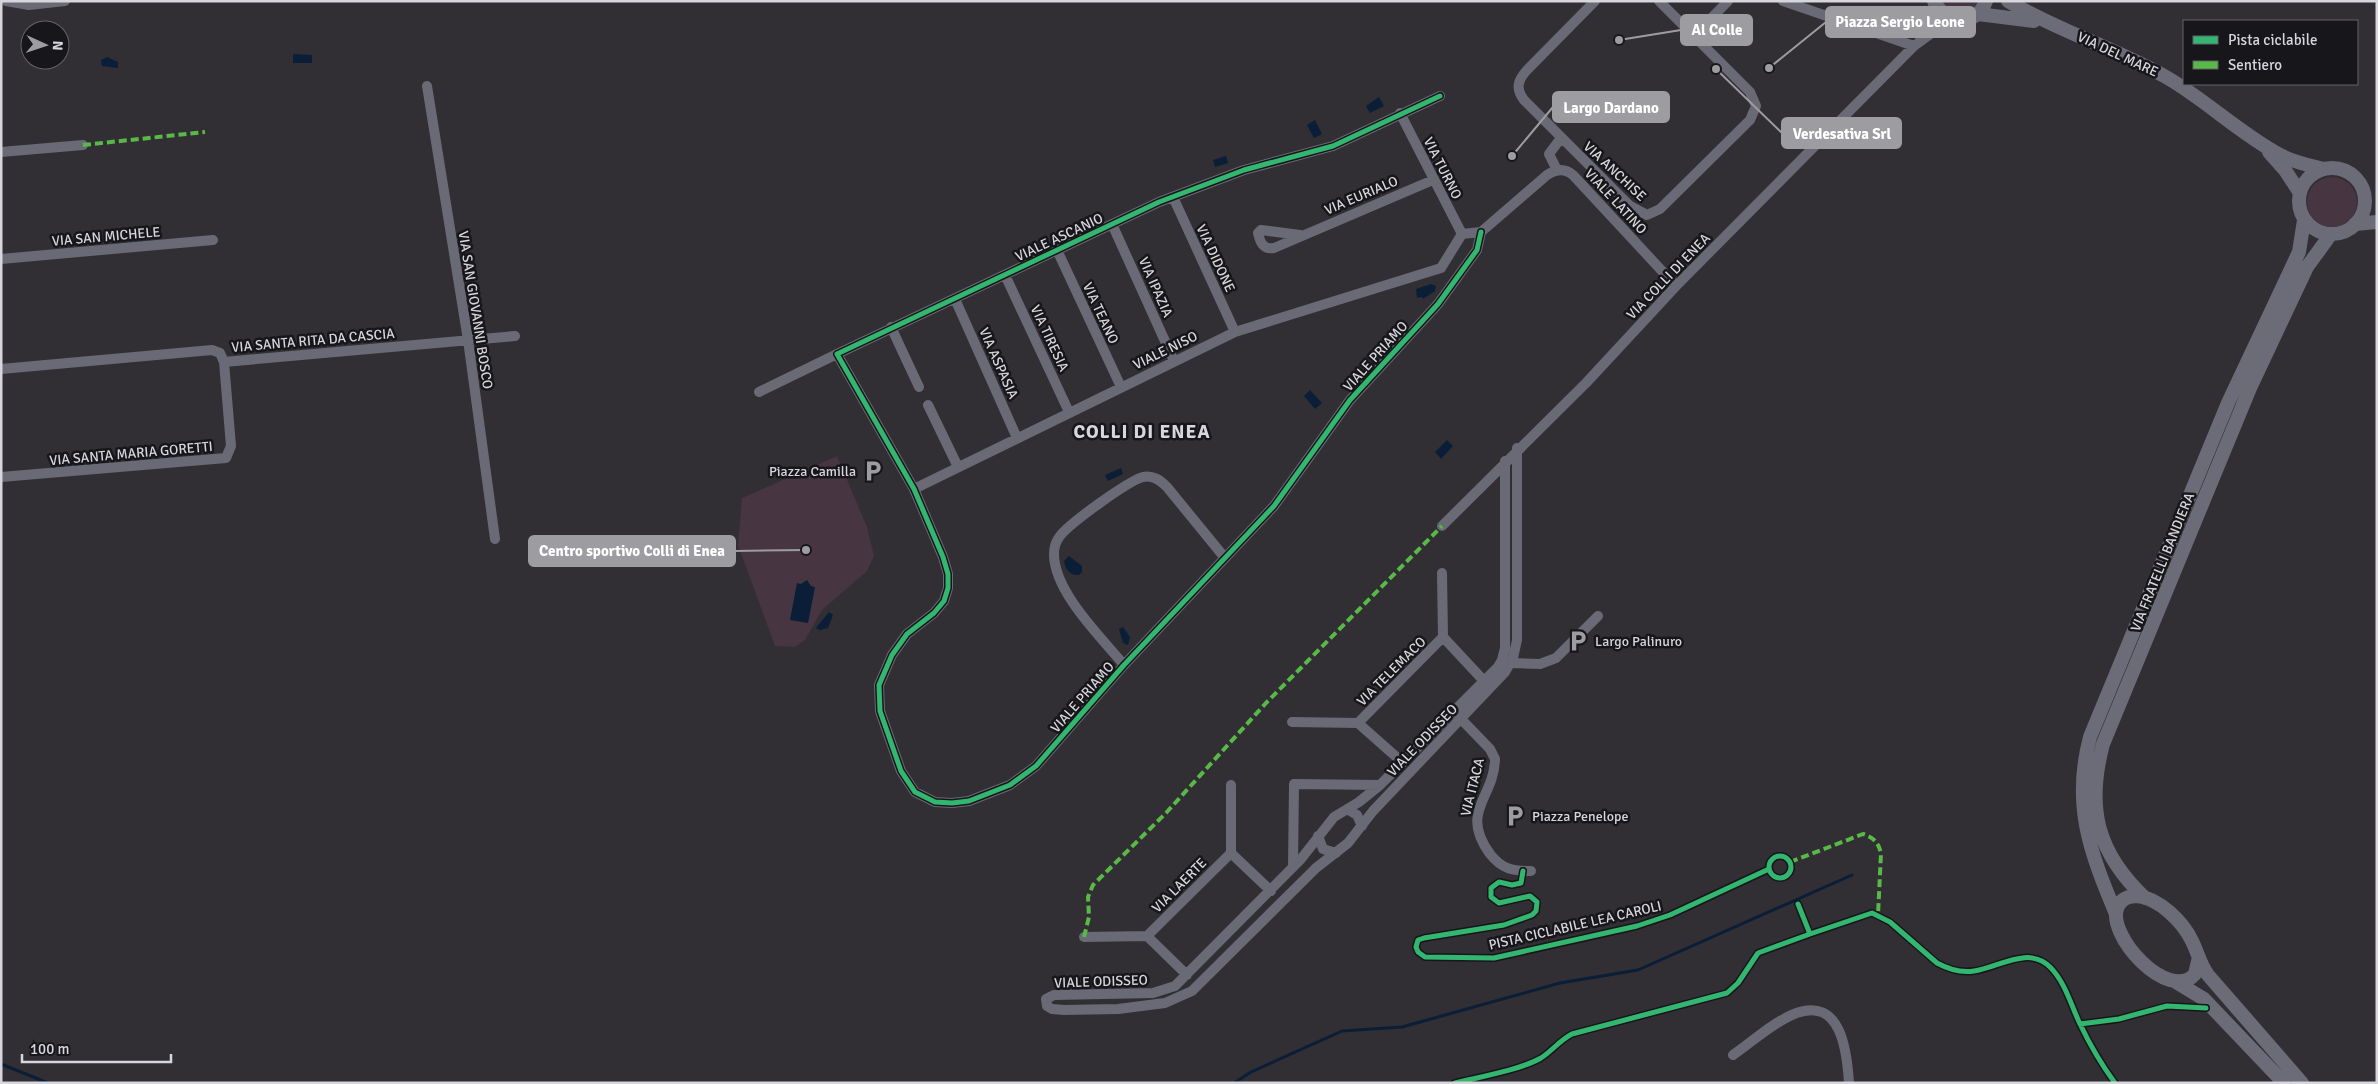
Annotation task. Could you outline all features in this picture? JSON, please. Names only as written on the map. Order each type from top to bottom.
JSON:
[{"type":"street","points":[[6,1],[29,5],[65,1]]},
{"type":"street","name":"VIA ANCHISE","points":[[1595,1],[1527,70],[1519,81],[1521,96],[1634,209],[1647,215],[1658,211],[1750,120],[1756,109],[1755,99],[1750,92],[1660,1]]},
{"type":"street","points":[[1695,35],[1728,1]]},
{"type":"street","points":[[1783,1],[1914,46]]},
{"type":"street","points":[[1934,2],[1943,15],[1956,20],[1971,18],[1978,14],[1986,1]]},
{"type":"street","name":"VIA DEL MARE","points":[[2008,1],[2044,22],[2106,47],[2162,75],[2196,95],[2262,144],[2292,160],[2323,169]]},
{"type":"street","name":"VIA COLLI DI ENEA","points":[[1914,46],[1931,22],[1934,2]]},
{"type":"street","name":"VIA DEL MARE","points":[[1978,14],[2044,22]]},
{"type":"street","name":"VIA COLLI DI ENEA","points":[[1442,526],[1504,461],[1586,383],[1676,286],[1914,46],[1940,27],[1956,20]]},
{"type":"street","name":"VIA SAN GIOVANNI BOSCO","points":[[427,86],[468,340],[495,539]]},
{"type":"street","name":"VIALE ASCANIO","points":[[759,392],[891,327],[1172,197],[1250,168],[1324,150],[1358,136],[1440,96]]},
{"type":"street","name":"VIA TURNO","points":[[1400,114],[1462,234]]},
{"type":"street","points":[[1454,281],[1441,268],[1462,234],[1482,232],[1545,177],[1557,170],[1549,154],[1561,138]]},
{"type":"street","name":"VIA DEL MARE","points":[[2262,144],[2285,170],[2300,193]]},
{"type":"street","points":[[1,152],[83,145]]},
{"type":"street","points":[[2362,189],[2365,204],[2360,218],[2348,230],[2331,234],[2321,232],[2304,220],[2300,212],[2300,193],[2308,178],[2323,169],[2333,168],[2351,174],[2362,189],[2377,198]]},
{"type":"street","name":"VIALE LATINO","points":[[1557,170],[1565,170],[1572,175],[1676,286]]},
{"type":"street","name":"VIA EURIALO","points":[[1300,236],[1433,180]]},
{"type":"street","name":"VIA DIDONE","points":[[1172,197],[1235,332]]},
{"type":"street","name":"VIA FRATELLI BANDIERA","points":[[2284,1083],[2208,1002],[2176,982],[2159,975],[2139,959],[2123,937],[2116,914],[2094,862],[2084,822],[2082,779],[2090,737],[2228,403],[2298,252],[2304,220]]},
{"type":"street","points":[[2356,224],[2377,222]]},
{"type":"street","name":"VIA IPAZIA","points":[[1112,224],[1174,361]]},
{"type":"street","name":"VIALE PRIAMO","points":[[914,489],[945,561],[948,574],[948,591],[938,609],[910,631],[897,647],[880,682],[878,699],[881,714],[901,771],[919,795],[939,803],[963,802],[989,795],[1015,782],[1045,757],[1124,665],[1282,496],[1350,400],[1430,313],[1477,250],[1482,232]]},
{"type":"street","name":"VIA FRATELLI BANDIERA","points":[[2302,1083],[2214,983],[2198,961],[2194,945],[2185,929],[2170,913],[2145,898],[2115,865],[2109,855],[2101,832],[2096,793],[2098,768],[2104,744],[2195,519],[2259,369],[2307,267],[2331,234]]},
{"type":"street","name":"VIA SAN MICHELE","points":[[1,259],[213,240]]},
{"type":"street","name":"VIA TEANO","points":[[1057,250],[1121,387]]},
{"type":"street","name":"VIALE NISO","points":[[914,489],[1235,332],[1441,268]]},
{"type":"street","name":"VIA TIRESIA","points":[[1005,275],[1070,412]]},
{"type":"street","name":"VIA ASPASIA","points":[[955,299],[1017,438]]},
{"type":"street","points":[[891,327],[919,387]]},
{"type":"street","name":"VIA SANTA RITA DA CASCIA","points":[[1,369],[212,350],[220,352],[224,362],[514,336]]},
{"type":"street","points":[[837,354],[914,489]]},
{"type":"street","name":"VIA SANTA MARIA GORETTI","points":[[1,477],[226,458],[230,453],[231,446],[224,362]]},
{"type":"street","points":[[928,405],[958,467]]},
{"type":"street","name":"VIALE ODISSEO","points":[[1504,461],[1504,654],[1500,664],[1380,785],[1334,817],[1271,891],[1171,989],[1158,993],[1054,995],[1048,997],[1045,1002],[1048,1007],[1055,1010],[1096,1010],[1155,1005],[1173,1001],[1200,984],[1316,868],[1348,843],[1373,811],[1461,719],[1511,663],[1517,640],[1518,448]]},
{"type":"street","points":[[1124,665],[1076,606],[1064,587],[1054,555],[1060,536],[1086,513],[1129,485],[1144,477],[1152,477],[1167,487],[1225,558]]},
{"type":"street","name":"VIA TELEMACO","points":[[1442,573],[1443,637],[1484,681]]},
{"type":"street","points":[[1505,602],[1518,601]]},
{"type":"street","points":[[1511,663],[1536,664],[1556,658],[1598,616]]},
{"type":"street","name":"VIA TELEMACO","points":[[1358,723],[1443,637]]},
{"type":"street","name":"VIA ITACA","points":[[1461,719],[1490,749],[1495,759],[1477,817],[1478,833],[1486,848],[1501,866],[1513,870],[1531,870]]},
{"type":"street","name":"VIA TELEMACO","points":[[1292,722],[1358,723],[1402,762]]},
{"type":"street","points":[[1293,867],[1294,784],[1380,785]]},
{"type":"street","points":[[1231,785],[1231,853],[1271,891]]},
{"type":"street","points":[[1347,809],[1358,815],[1362,826]]},
{"type":"street","points":[[1318,836],[1323,849],[1336,853]]},
{"type":"street","name":"VIA LAERTE","points":[[1146,936],[1231,853]]},
{"type":"street","points":[[2116,914],[2118,906],[2123,899],[2136,896],[2145,898]]},
{"type":"street","points":[[1250,912],[1261,922]]},
{"type":"street","points":[[1084,937],[1146,936],[1187,975]]},
{"type":"street","points":[[2176,982],[2186,981],[2194,976],[2198,961]]},
{"type":"street","points":[[1733,1055],[1787,1017],[1802,1012],[1818,1012],[1833,1020],[1840,1033],[1845,1049],[1849,1083]]},
{"type":"shaded area","points":[[1939,1],[1981,1],[1972,12],[1952,14]]},
{"type":"shaded area","points":[[2332,177],[2342,179],[2350,184],[2355,192],[2357,202],[2355,212],[2350,220],[2342,225],[2332,227],[2322,225],[2314,220],[2309,212],[2307,202],[2309,192],[2314,184],[2322,179]]},
{"type":"shaded area","points":[[837,456],[867,527],[874,556],[867,571],[822,610],[805,640],[795,647],[775,646],[738,545],[742,498]]},
{"type":"water","points":[[293,54],[312,55],[312,63],[293,63]]},
{"type":"water","points":[[107,57],[118,62],[118,68],[102,66],[101,60]]},
{"type":"water","points":[[1379,97],[1384,106],[1370,113],[1366,106]]},
{"type":"water","points":[[1315,120],[1322,134],[1314,138],[1307,125]]},
{"type":"water","points":[[1226,156],[1228,163],[1215,167],[1213,160]]},
{"type":"water","points":[[1431,284],[1436,286],[1435,291],[1423,299],[1422,297],[1417,298],[1416,289]]},
{"type":"water","points":[[1310,390],[1322,403],[1315,409],[1304,396]]},
{"type":"water","points":[[1447,440],[1453,446],[1441,459],[1435,452]]},
{"type":"water","points":[[1121,468],[1123,474],[1108,481],[1105,475]]},
{"type":"water","points":[[1069,556],[1082,566],[1082,572],[1079,575],[1069,572],[1066,567],[1064,561]]},
{"type":"water","points":[[807,580],[811,586],[815,587],[808,623],[790,620],[797,583],[801,584]]},
{"type":"water","points":[[829,612],[833,615],[828,628],[820,630],[816,628]]},
{"type":"water","points":[[1123,627],[1130,637],[1128,645],[1123,643],[1119,629]]},
{"type":"waterway","points":[[1234,1083],[1251,1072],[1342,1031],[1402,1027],[1560,983],[1638,970],[1852,875]]},
{"type":"waterway","points":[[1,1064],[48,1083]]},
{"type":"marked path","points":[[83,145],[205,132]]},
{"type":"marked path","points":[[1084,937],[1089,917],[1088,897],[1093,885],[1166,813],[1266,703],[1442,526]]},
{"type":"marked path","points":[[1790,862],[1863,834],[1870,837],[1877,843],[1881,853],[1878,915]]},
{"type":"cycle path","points":[[1440,96],[1333,146],[1244,170],[1159,202],[837,354],[914,489],[943,557],[948,574],[948,588],[944,601],[934,613],[907,634],[892,655],[879,685],[880,711],[901,771],[915,792],[935,802],[969,801],[1010,785],[1036,766],[1124,665],[1274,506],[1350,400],[1438,304],[1477,250],[1481,232]]},
{"type":"cycle path","points":[[1780,856],[1788,859],[1791,867],[1788,875],[1780,878],[1772,875],[1769,867],[1772,859],[1780,856]]},
{"type":"cycle path","name":"PISTA CICLABILE LEA CAROLI","points":[[1523,871],[1521,883],[1512,885],[1499,882],[1491,888],[1491,897],[1499,903],[1530,896],[1537,902],[1536,911],[1532,915],[1504,925],[1424,938],[1418,940],[1416,947],[1418,952],[1425,957],[1494,958],[1637,926],[1670,915],[1769,869]]},
{"type":"cycle path","points":[[1455,1083],[1511,1070],[1532,1062],[1541,1058],[1572,1034],[1727,993],[1738,983],[1758,953],[1810,934],[1798,904]]},
{"type":"cycle path","points":[[1810,934],[1872,913],[1890,922],[1937,963],[1950,969],[1974,971],[2023,958],[2041,961],[2050,967],[2060,980],[2100,1062],[2115,1083]]},
{"type":"cycle path","points":[[2080,1024],[2119,1019],[2167,1006],[2206,1008]]},
{"type":"place","name":"Al Colle","points":[[1619,40]]},
{"type":"place","name":"Piazza Sergio Leone","points":[[1769,68]]},
{"type":"place","name":"Verdesativa Srl","points":[[1716,69]]},
{"type":"place","name":"Largo Dardano","points":[[1512,156]]},
{"type":"place","name":"Piazza Camilla","points":[[873,471]]},
{"type":"place","name":"Centro sportivo Colli di Enea","points":[[806,550]]},
{"type":"place","name":"Largo Palinuro","points":[[1578,641]]},
{"type":"place","name":"Piazza Penelope","points":[[1515,816]]},
{"type":"district","name":"COLLI DI ENEA","points":[[1142,431]]}]
